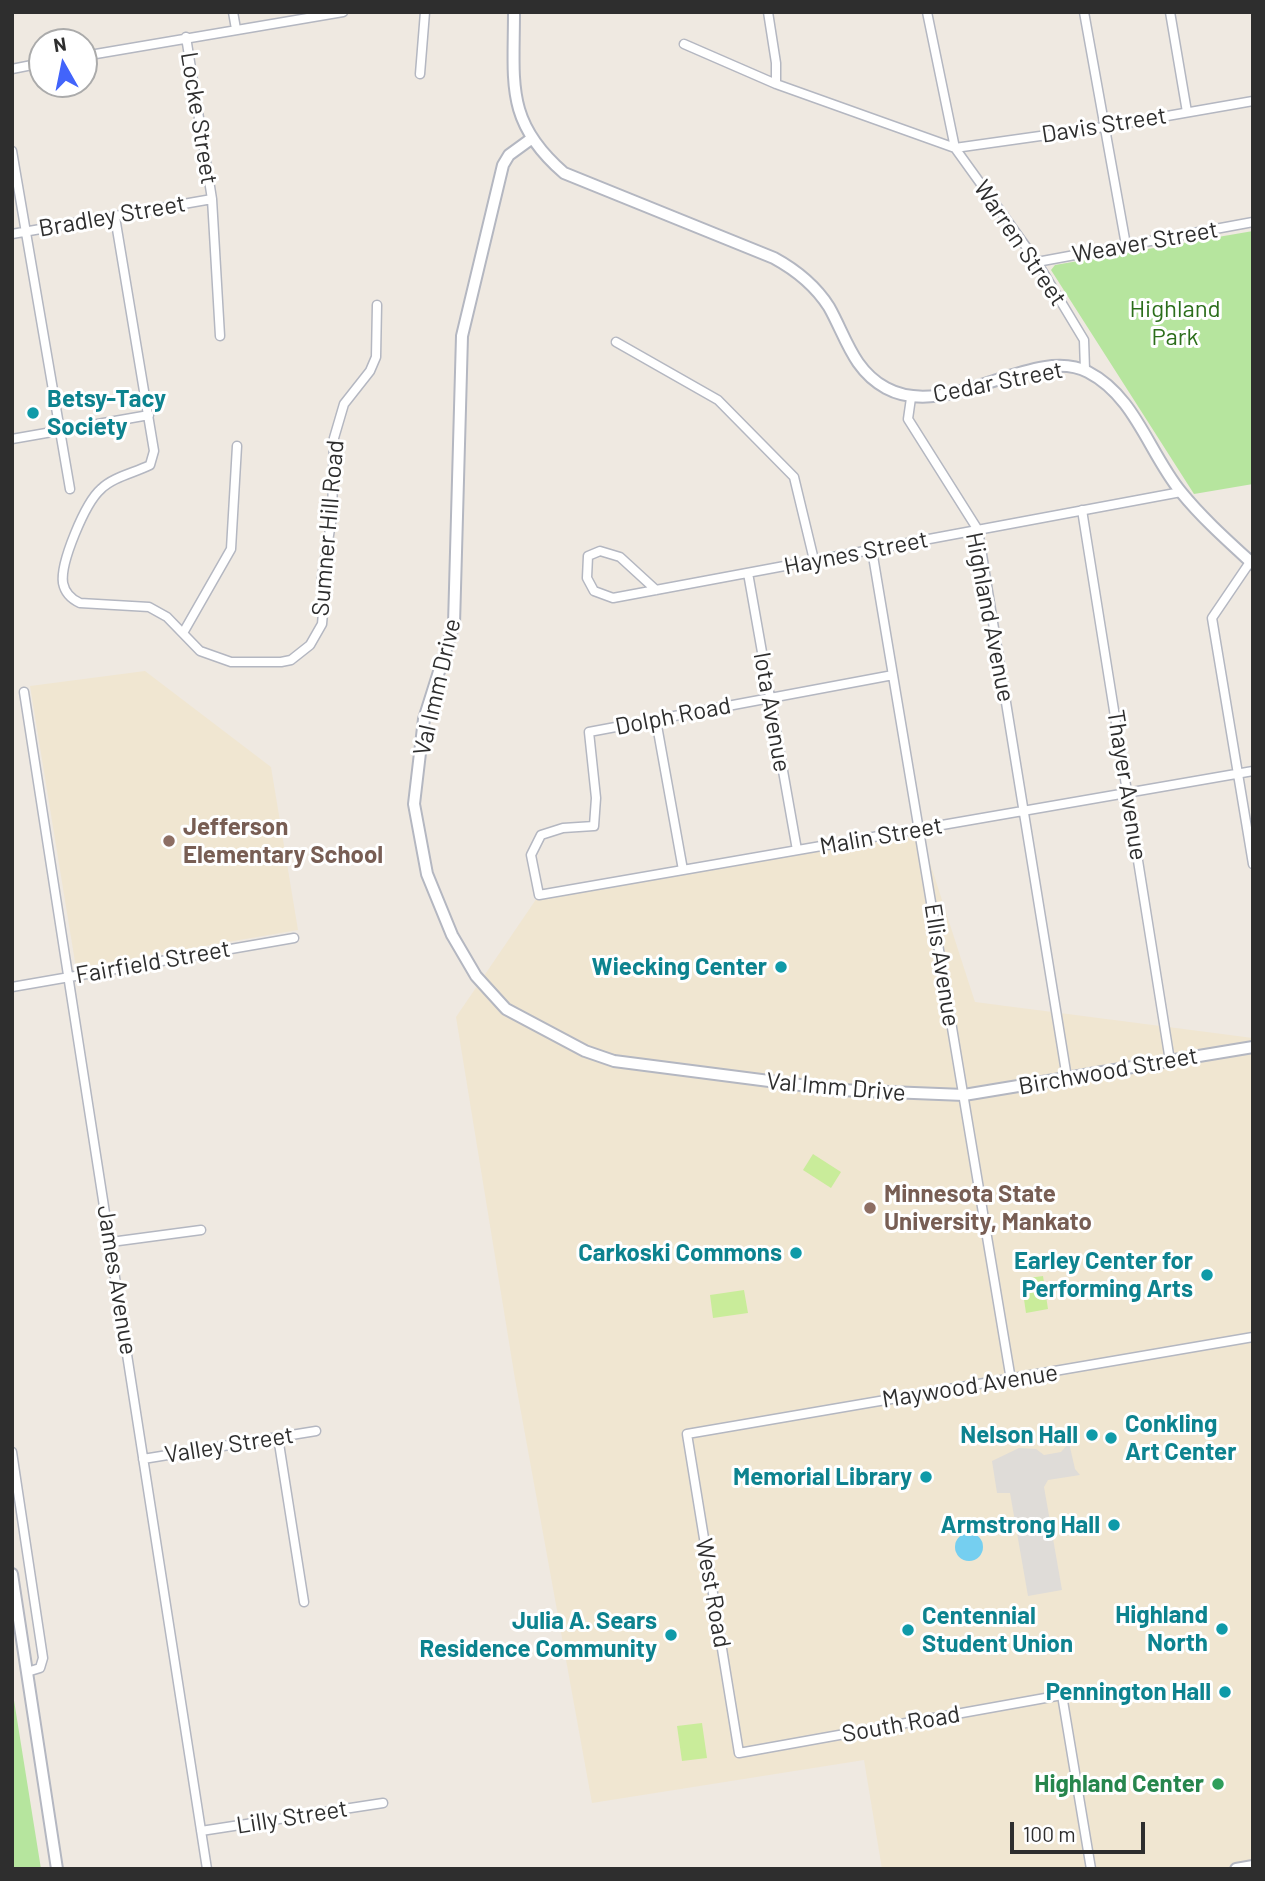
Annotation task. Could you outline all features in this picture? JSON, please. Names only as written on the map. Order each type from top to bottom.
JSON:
[{"type":"street","points":[[233,12],[236,29]]},
{"type":"street","points":[[98,53],[343,12]]},
{"type":"street","points":[[420,74],[425,12]]},
{"type":"street","points":[[514,12],[517,106],[531,139],[542,153],[564,173],[774,258],[796,270],[829,307],[861,368],[885,387],[911,398]]},
{"type":"street","points":[[768,12],[776,63],[776,84]]},
{"type":"street","points":[[927,12],[955,148]]},
{"type":"street","points":[[1084,12],[1126,245]]},
{"type":"street","points":[[1170,12],[1187,112]]},
{"type":"street","name":"Locke Street","points":[[186,37],[212,199],[220,336]]},
{"type":"street","points":[[684,44],[776,84],[955,148]]},
{"type":"street","name":"Davis Street","points":[[955,148],[1104,127],[1253,101]]},
{"type":"street","name":"Val Imm Drive","points":[[531,139],[509,155],[503,165],[462,336],[454,624],[424,719],[414,804],[427,874],[452,935],[476,976],[506,1009],[585,1051],[614,1061],[839,1090],[964,1095]]},
{"type":"street","name":"Warren Street","points":[[955,148],[1037,262],[1084,340],[1085,370]]},
{"type":"street","points":[[12,150],[71,489]]},
{"type":"street","name":"Bradley Street","points":[[12,234],[212,199]]},
{"type":"street","points":[[12,439],[149,415],[115,217]]},
{"type":"street","name":"Weaver Street","points":[[1037,262],[1253,222]]},
{"type":"street","name":"Sumner Hill Road","points":[[149,415],[154,451],[150,465],[113,481],[94,497],[73,542],[63,571],[63,584],[72,599],[80,603],[149,607],[160,611],[210,656],[231,662],[268,663],[291,660],[317,636],[322,624],[322,577],[332,517],[334,438],[344,404],[370,370],[376,357],[377,305]]},
{"type":"street","points":[[616,342],[718,400],[794,477],[814,561]]},
{"type":"street","name":"Cedar Street","points":[[911,398],[943,396],[1013,374],[1052,367],[1085,370]]},
{"type":"street","points":[[1085,370],[1108,384],[1181,492],[1251,563],[1212,618],[1253,864]]},
{"type":"street","name":"Highland Avenue","points":[[911,398],[908,419],[978,530],[1067,1078]]},
{"type":"street","points":[[183,633],[232,549],[237,446]]},
{"type":"street","name":"Haynes Street","points":[[656,590],[645,576],[620,557],[600,551],[588,556],[587,578],[594,591],[613,598],[814,561],[1181,492]]},
{"type":"street","name":"Thayer Avenue","points":[[1082,510],[1170,1060]]},
{"type":"street","name":"Ellis Avenue","points":[[872,550],[1011,1380]]},
{"type":"street","name":"Iota Avenue","points":[[748,573],[797,850]]},
{"type":"street","name":"Dolph Road","points":[[533,864],[531,855],[541,835],[563,828],[594,826],[596,798],[589,732],[893,675]]},
{"type":"street","name":"James Avenue","points":[[24,692],[207,1869]]},
{"type":"street","points":[[656,720],[683,870]]},
{"type":"street","name":"Malin Street","points":[[533,864],[539,895],[1253,771]]},
{"type":"street","name":"Fairfield Street","points":[[12,987],[294,938]]},
{"type":"street","name":"Birchwood Street","points":[[964,1095],[1253,1047]]},
{"type":"street","points":[[111,1242],[201,1230]]},
{"type":"street","name":"Maywood Avenue","points":[[687,1434],[1253,1337]]},
{"type":"street","name":"Valley Street","points":[[144,1458],[316,1431]]},
{"type":"street","name":"West Road","points":[[687,1434],[739,1753]]},
{"type":"street","points":[[278,1437],[304,1601]]},
{"type":"street","points":[[12,1452],[43,1658],[40,1668],[27,1672]]},
{"type":"street","points":[[12,1573],[57,1869]]},
{"type":"street","name":"South Road","points":[[739,1753],[1062,1695],[1091,1869]]},
{"type":"street","name":"Lilly Street","points":[[201,1830],[383,1803]]},
{"type":"street","points":[[1236,1869],[1253,1866]]},
{"type":"shaded area","name":"Jefferson Elementary School","points":[[145,671],[271,767],[298,930],[76,968],[30,686]]},
{"type":"shaded area","name":"Minnesota State University, Mankato","points":[[919,829],[975,1002],[1253,1038],[1253,1869],[882,1869],[864,1760],[592,1803],[515,1379],[456,1017],[539,895]]},
{"type":"shaded area","points":[[1069,1443],[1075,1469],[1080,1475],[1048,1480],[1044,1487],[1062,1590],[1028,1596],[1010,1493],[997,1493],[992,1461],[1019,1448],[1036,1449],[1044,1455],[1061,1452]]},
{"type":"green space","name":"Highland Park","points":[[1253,231],[1253,484],[1194,494],[1051,270],[1055,265]]},
{"type":"green space","points":[[813,1154],[841,1172],[831,1188],[803,1170]]},
{"type":"green space","points":[[1043,1276],[1048,1309],[1026,1313],[1021,1279]]},
{"type":"green space","points":[[744,1290],[748,1313],[713,1318],[710,1295]]},
{"type":"green space","points":[[12,1688],[41,1869],[12,1869]]},
{"type":"green space","points":[[702,1723],[707,1758],[682,1761],[677,1726]]},
{"type":"water","points":[[969,1533],[979,1537],[983,1547],[979,1557],[969,1561],[959,1557],[955,1547],[959,1537]]},
{"type":"place","name":"Betsy-Tacy Society","points":[[33,413]]},
{"type":"place","name":"Jefferson Elementary School","points":[[169,841]]},
{"type":"place","name":"Wiecking Center","points":[[781,967]]},
{"type":"place","name":"Minnesota State University, Mankato","points":[[870,1208]]},
{"type":"place","name":"Carkoski Commons","points":[[796,1253]]},
{"type":"place","name":"Earley Center for Performing Arts","points":[[1207,1275]]},
{"type":"place","name":"Nelson Hall","points":[[1092,1435]]},
{"type":"place","name":"Conkling Art Center","points":[[1111,1438]]},
{"type":"place","name":"Memorial Library","points":[[926,1477]]},
{"type":"place","name":"Armstrong Hall","points":[[1114,1525]]},
{"type":"place","name":"Highland North","points":[[1222,1629]]},
{"type":"place","name":"Centennial Student Union","points":[[908,1630]]},
{"type":"place","name":"Julia A. Sears Residence Community","points":[[671,1635]]},
{"type":"place","name":"Pennington Hall","points":[[1225,1692]]},
{"type":"place","name":"Highland Center","points":[[1218,1784]]}]
